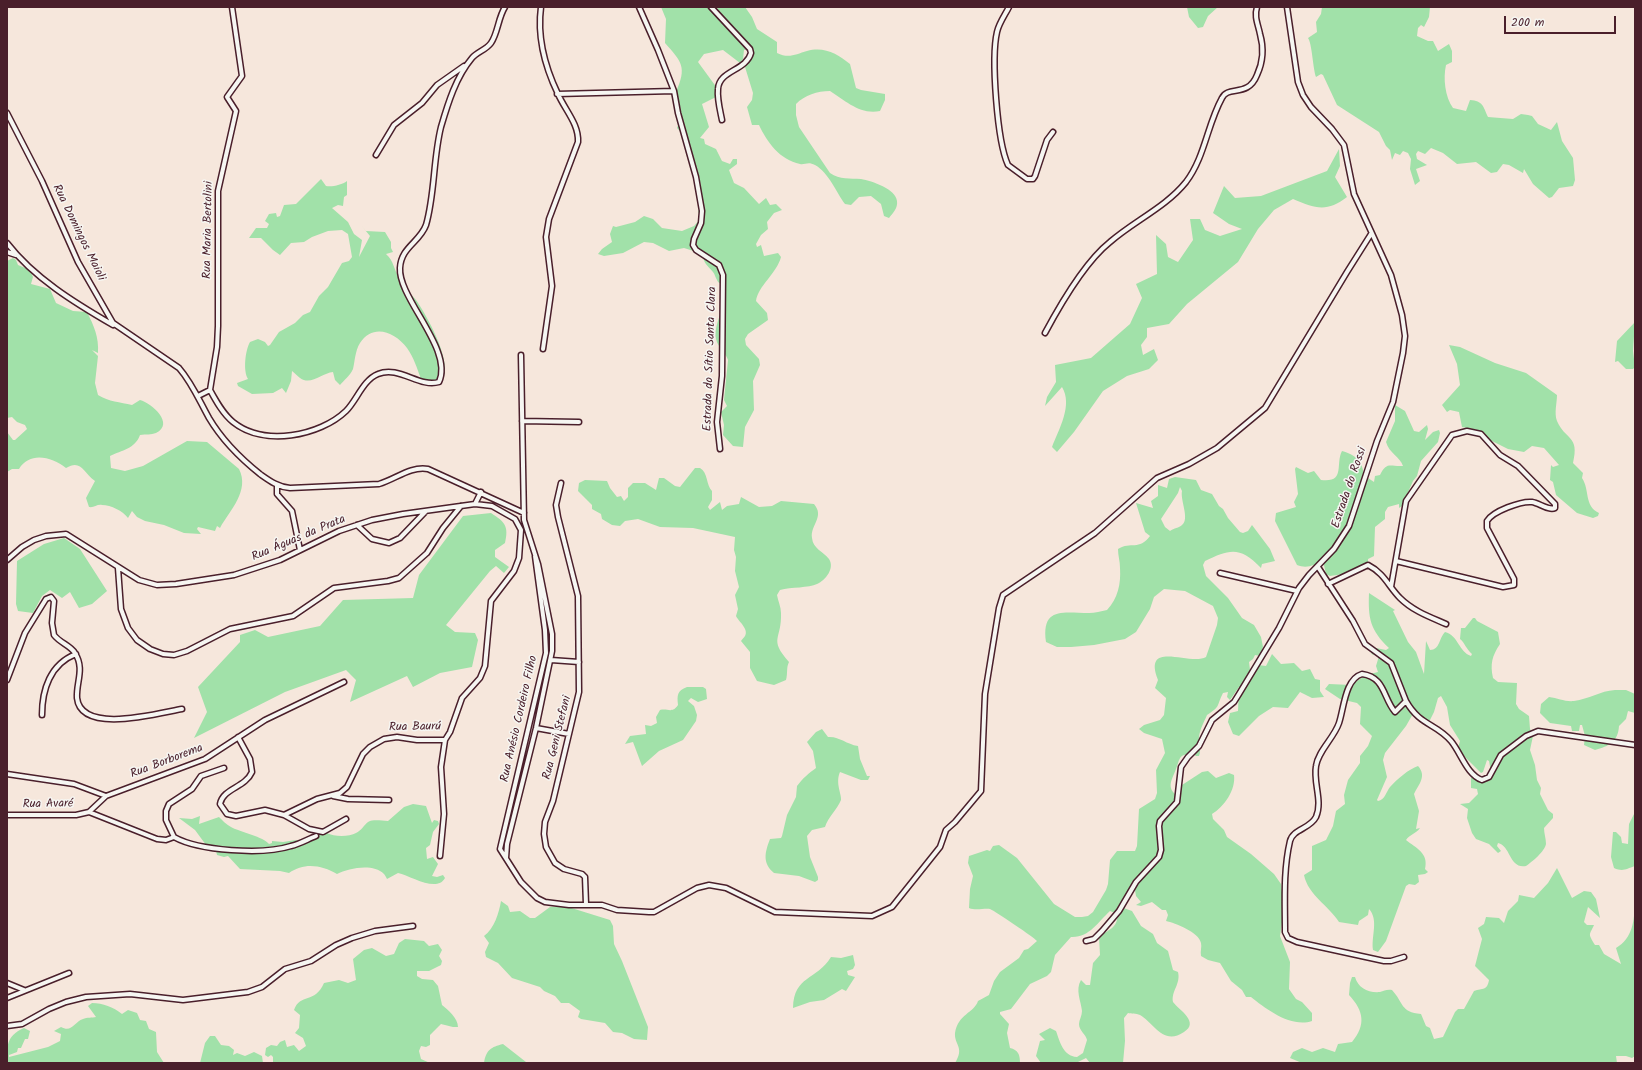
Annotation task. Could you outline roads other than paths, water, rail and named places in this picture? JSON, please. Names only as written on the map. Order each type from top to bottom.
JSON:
[{"type":"street","name":"Rua Maria Bertolini","points":[[210,390],[217,347],[218,326],[218,191],[236,111],[228,97],[242,76],[232,7]]},
{"type":"street","points":[[198,396],[210,390],[219,406],[234,423],[255,433],[273,436],[293,436],[312,431],[336,419],[348,410],[369,380],[377,374],[391,371],[432,384],[439,382],[442,376],[441,363],[429,332],[401,280],[400,269],[402,257],[425,226],[441,128],[461,72],[473,57],[490,45],[494,38],[499,16],[504,7]]},
{"type":"street","points":[[541,7],[539,21],[540,45],[557,94],[578,133],[578,142],[549,219],[546,237],[552,286],[542,349]]},
{"type":"street","name":"Estrada do Sítio Santa Clara","points":[[639,7],[674,91],[678,114],[696,177],[702,211],[701,223],[693,245],[696,250],[719,265],[723,275],[722,376],[717,422],[720,449]]},
{"type":"street","points":[[712,7],[750,49],[751,53],[745,64],[724,77],[720,82],[718,89],[722,120]]},
{"type":"street","points":[[1009,7],[997,30],[994,48],[1000,129],[1008,165],[1027,179],[1032,179],[1035,176],[1047,140],[1053,132]]},
{"type":"street","points":[[1045,333],[1060,306],[1101,250],[1114,238],[1165,202],[1186,181],[1202,154],[1222,97],[1230,92],[1246,89],[1254,82],[1261,65],[1263,50],[1256,18],[1257,7]]},
{"type":"street","name":"Estrada do Rossi","points":[[1086,941],[1094,939],[1102,932],[1119,911],[1136,882],[1159,857],[1161,850],[1160,821],[1177,802],[1181,767],[1199,746],[1212,720],[1234,702],[1275,635],[1297,591],[1309,574],[1318,567],[1342,539],[1349,526],[1377,441],[1393,402],[1403,354],[1405,336],[1402,315],[1391,275],[1354,194],[1344,145],[1332,129],[1311,107],[1303,95],[1298,82],[1287,7]]},
{"type":"street","points":[[376,155],[394,125],[422,103],[437,85],[468,63]]},
{"type":"street","points":[[557,94],[674,91]]},
{"type":"street","name":"Rua Domingos Maioli","points":[[7,113],[42,181],[78,262],[117,327],[179,368],[187,377],[209,418],[234,452],[276,485]]},
{"type":"street","points":[[506,848],[500,848],[521,882],[537,898],[552,904],[586,904],[608,906],[617,910],[654,912],[697,888],[710,886],[726,888],[775,912],[872,916],[888,910],[904,894],[940,847],[946,830],[955,822],[981,791],[985,694],[1003,595],[1095,533],[1158,478],[1189,464],[1217,448],[1265,408],[1371,234]]},
{"type":"street","points":[[7,243],[38,276],[88,310],[117,327]]},
{"type":"street","points":[[7,252],[17,255]]},
{"type":"street","name":"Rua Anésio Cordeiro Filho","points":[[500,848],[546,647],[534,556],[524,520],[521,356]]},
{"type":"street","points":[[522,422],[579,422]]},
{"type":"street","points":[[1391,587],[1406,501],[1452,435],[1467,431],[1481,434],[1500,455],[1518,466],[1552,498],[1555,504],[1555,508],[1551,509],[1536,503],[1526,502],[1496,512],[1487,521],[1487,528],[1514,579],[1514,585],[1510,587],[1503,587],[1451,573],[1396,561]]},
{"type":"street","points":[[300,550],[292,511],[277,494],[276,485],[290,488],[379,484],[389,481],[411,469],[420,468],[428,469],[524,513]]},
{"type":"street","name":"Rua Geni Stefani","points":[[560,483],[556,505],[578,596],[579,698],[545,822],[544,834],[546,846],[555,863],[564,869],[585,876],[587,892],[586,904]]},
{"type":"street","points":[[475,504],[481,492]]},
{"type":"street","name":"Rua Águas da Prata","points":[[7,560],[22,547],[34,540],[59,534],[66,534],[139,580],[157,585],[176,584],[234,575],[280,560],[339,532],[372,520],[475,504],[492,506],[509,515],[519,524]]},
{"type":"street","points":[[118,568],[121,609],[128,628],[137,640],[146,647],[157,652],[174,654],[187,651],[230,629],[293,616],[334,588],[388,581],[399,578],[427,553],[443,528],[461,506]]},
{"type":"street","name":"Rua Águas da Prata","points":[[357,525],[372,539],[388,543],[400,538],[427,511]]},
{"type":"street","points":[[519,524],[524,520]]},
{"type":"street","name":"Rua Baurú","points":[[284,815],[317,799],[333,796],[344,791],[363,754],[378,742],[391,737],[416,740],[444,740],[450,732],[462,698],[482,673],[486,656],[491,602],[514,571],[518,558],[520,541],[519,524]]},
{"type":"street","points":[[520,541],[530,542]]},
{"type":"street","name":"Rua Anésio Cordeiro Filho","points":[[506,859],[506,848],[536,728],[551,660],[552,634],[538,564],[534,556]]},
{"type":"street","points":[[1328,584],[1368,565],[1385,577],[1391,587],[1408,605],[1446,624]]},
{"type":"street","points":[[1318,567],[1353,621],[1365,644],[1390,663],[1406,700],[1416,716],[1450,740],[1472,772],[1482,780],[1489,777],[1501,756],[1526,736],[1538,731],[1635,745]]},
{"type":"street","points":[[1220,573],[1297,591]]},
{"type":"street","points":[[7,680],[25,633],[47,598],[52,598],[54,601],[52,623],[54,635],[76,654],[80,677],[77,698],[80,706],[86,713],[101,718],[126,719],[182,709]]},
{"type":"street","points":[[42,715],[45,688],[53,672],[63,660],[76,654]]},
{"type":"street","points":[[551,660],[579,662]]},
{"type":"street","points":[[1404,957],[1388,961],[1370,958],[1297,942],[1288,938],[1285,932],[1286,869],[1290,840],[1295,833],[1312,823],[1317,814],[1319,804],[1316,762],[1338,725],[1352,681],[1362,674],[1378,680],[1385,690],[1395,712],[1406,700]]},
{"type":"street","name":"Rua Borborema","points":[[106,796],[205,759],[278,712],[344,682]]},
{"type":"street","points":[[536,695],[543,696]]},
{"type":"street","points":[[536,728],[569,734]]},
{"type":"street","points":[[238,737],[250,759],[252,772],[243,784],[222,797],[220,804],[223,810],[231,816],[261,810],[284,815],[308,829],[324,832],[346,819]]},
{"type":"street","points":[[440,856],[444,814],[441,767],[444,740]]},
{"type":"street","points":[[224,768],[202,776],[192,789],[169,804],[166,811],[166,820],[174,837],[193,846],[259,850],[291,846],[316,836]]},
{"type":"street","points":[[7,774],[74,784],[106,796]]},
{"type":"street","name":"Rua Avaré","points":[[7,815],[63,816],[89,812],[106,796]]},
{"type":"street","points":[[333,796],[355,799],[389,800]]},
{"type":"street","points":[[96,806],[99,815]]},
{"type":"street","points":[[89,812],[99,815],[126,828],[157,839],[166,840],[174,837]]},
{"type":"street","points":[[7,1026],[22,1024],[49,1009],[66,1002],[86,997],[130,994],[183,1000],[248,992],[262,987],[285,969],[311,961],[336,945],[352,938],[375,932],[413,926]]},
{"type":"street","points":[[7,998],[69,973]]},
{"type":"street","points":[[7,983],[24,991]]}]
